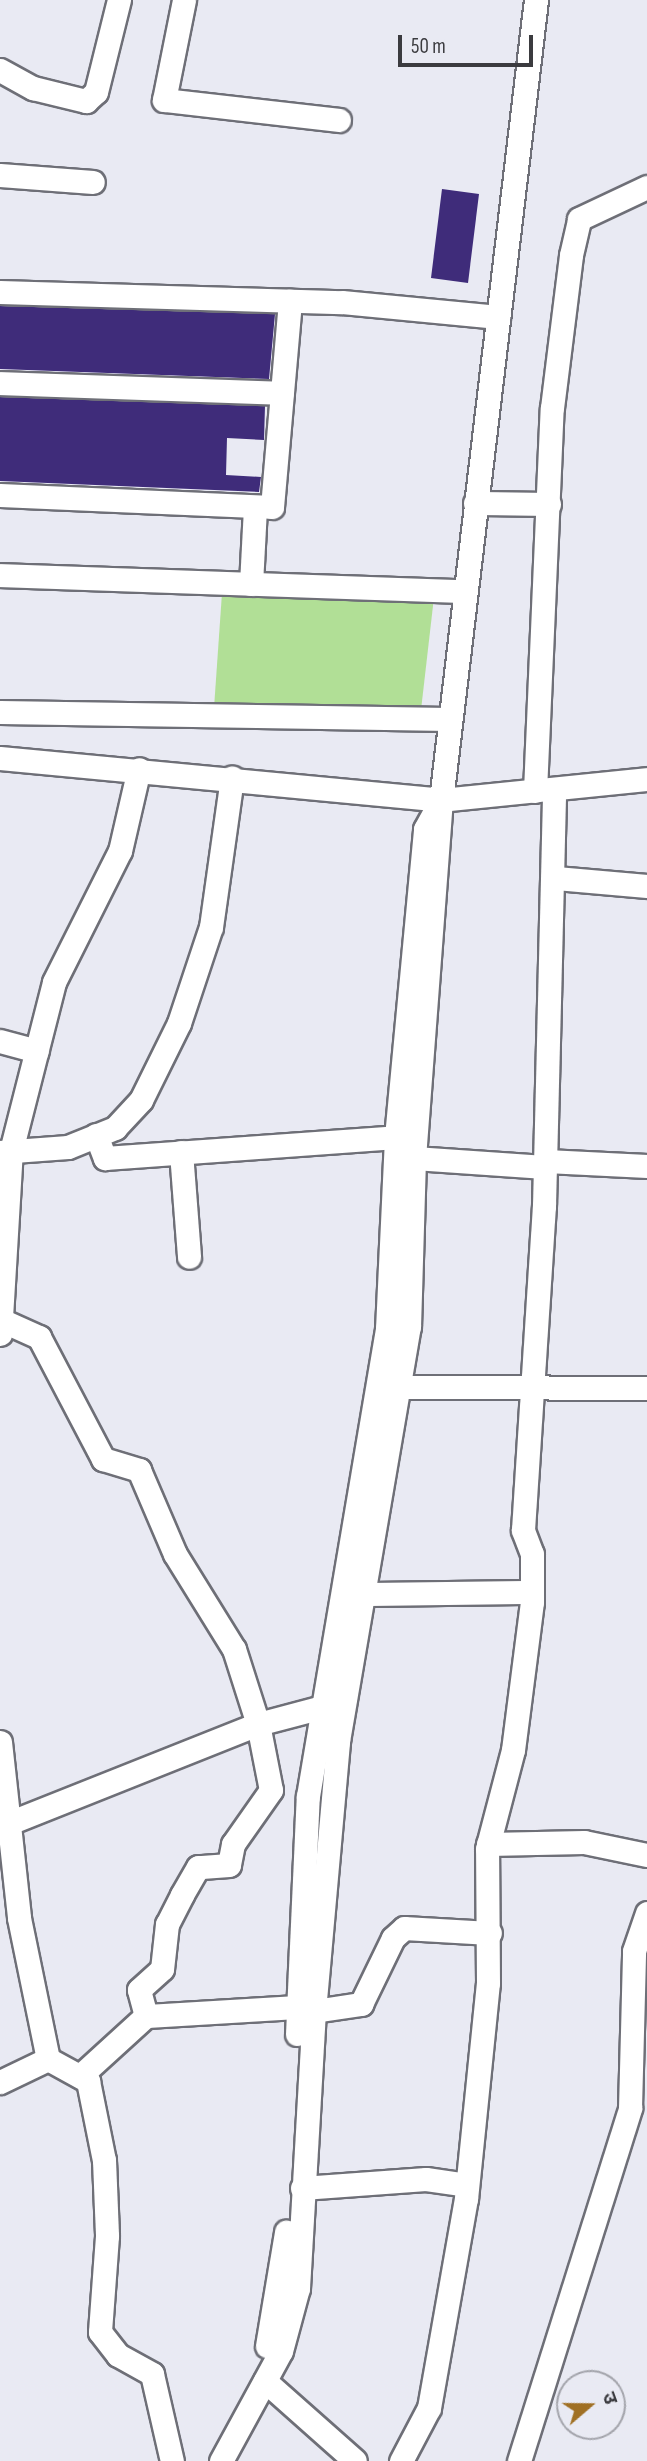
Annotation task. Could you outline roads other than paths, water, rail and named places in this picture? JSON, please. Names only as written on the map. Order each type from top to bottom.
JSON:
[{"type":"street","points":[[0,70],[33,88],[86,101],[96,92],[119,0]]},
{"type":"street","points":[[184,0],[164,100],[339,120]]},
{"type":"street","points":[[207,2461],[270,2341],[285,2249],[306,2009],[338,1741],[361,1594],[402,1387],[414,1158],[441,800],[536,0]]},
{"type":"street","points":[[0,175],[93,183]]},
{"type":"street","points":[[401,2461],[429,2408],[467,2185],[490,1933],[488,1844],[513,1750],[532,1592],[533,1554],[523,1530],[546,1164],[556,878],[545,791],[552,408],[579,219],[647,187]]},
{"type":"street","points":[[0,292],[290,302],[498,317]]},
{"type":"street","points":[[0,495],[272,508],[290,302]]},
{"type":"street","points":[[0,383],[282,393]]},
{"type":"street","points":[[475,503],[549,505]]},
{"type":"street","points":[[251,584],[255,507]]},
{"type":"street","points":[[0,575],[465,591]]},
{"type":"street","points":[[0,712],[449,719]]},
{"type":"street","points":[[0,758],[232,777],[441,800],[647,779]]},
{"type":"street","points":[[0,1334],[6,1152],[37,1051],[54,982],[120,851],[139,769]]},
{"type":"street","points":[[6,1152],[68,1147],[115,1128],[141,1100],[179,1023],[211,927],[232,777]]},
{"type":"street","points":[[221,2461],[281,2351],[298,2288],[306,2009],[308,1796],[387,1329],[396,1137],[425,829],[441,800]]},
{"type":"street","points":[[556,878],[647,886]]},
{"type":"street","points":[[0,1041],[37,1051]]},
{"type":"street","points":[[96,1135],[105,1158],[396,1137]]},
{"type":"street","points":[[181,1152],[189,1257]]},
{"type":"street","points":[[414,1158],[647,1166]]},
{"type":"street","points":[[1,1320],[39,1337],[103,1459],[139,1470],[175,1554],[234,1650],[258,1724],[271,1790],[233,1844],[229,1865],[198,1867],[182,1895],[167,1924],[162,1969],[139,1990],[146,2016]]},
{"type":"street","points":[[402,1387],[532,1385],[647,1388]]},
{"type":"street","points":[[361,1594],[532,1592]]},
{"type":"street","points":[[9,1823],[258,1724],[322,1707]]},
{"type":"street","points":[[0,1742],[19,1918],[48,2059]]},
{"type":"street","points":[[488,1844],[584,1842],[647,1855]]},
{"type":"street","points":[[519,2461],[639,2110],[634,1951],[647,1913]]},
{"type":"street","points":[[80,2076],[146,2016],[361,2004],[393,1938],[404,1928],[490,1933]]},
{"type":"street","points":[[48,2059],[88,2081],[104,2160],[107,2236],[100,2332],[118,2355],[152,2374],[172,2461]]},
{"type":"street","points":[[0,2082],[48,2059]]},
{"type":"street","points":[[302,2188],[426,2179],[467,2185]]},
{"type":"street","points":[[265,2381],[355,2461]]}]
